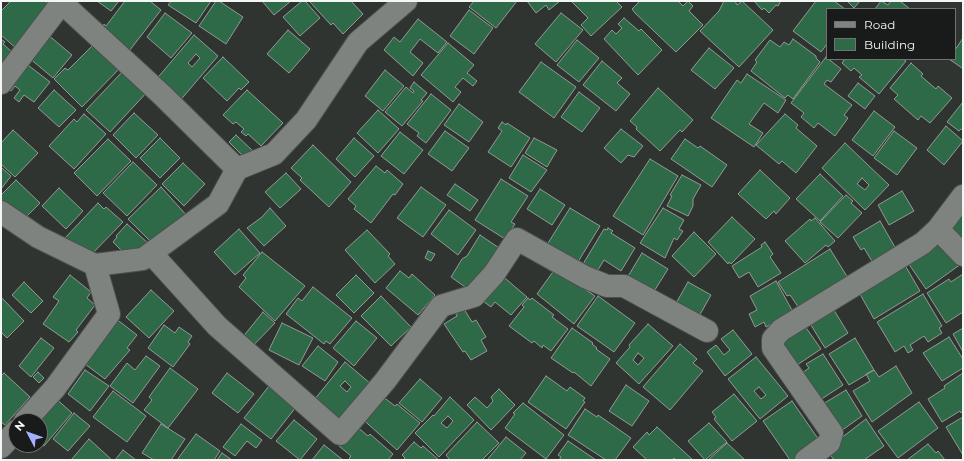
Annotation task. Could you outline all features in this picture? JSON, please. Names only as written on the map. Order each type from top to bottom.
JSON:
[{"type":"street","points":[[1,212],[38,236],[95,265],[142,260],[218,204],[237,169],[274,154],[306,120],[358,42],[406,1]]},
{"type":"street","points":[[1,83],[63,2],[162,95],[237,169]]},
{"type":"street","points":[[806,460],[829,443],[832,433],[773,348],[773,339],[781,330],[924,243],[938,229],[963,196]]},
{"type":"street","points":[[938,229],[963,255]]},
{"type":"street","points":[[151,253],[217,326],[340,434],[385,380],[441,306],[474,296],[494,274],[517,239],[585,277],[607,286],[624,286],[707,331]]},
{"type":"street","points":[[32,413],[55,388],[109,314],[95,265]]},
{"type":"street","points":[[1,447],[8,440]]},
{"type":"building","points":[[11,1],[45,1],[54,10],[17,49],[1,35],[1,11]]},
{"type":"building","points":[[97,1],[119,1],[111,11]]},
{"type":"building","points":[[125,1],[150,1],[161,10],[126,55],[97,33],[104,24],[106,26]]},
{"type":"building","points":[[171,1],[211,1],[196,23],[168,5]]},
{"type":"building","points":[[216,1],[219,1],[243,17],[226,44],[199,26]]},
{"type":"building","points":[[262,1],[291,1],[274,15]]},
{"type":"building","points":[[302,1],[305,1],[320,18],[300,36],[283,17]]},
{"type":"building","points":[[351,1],[363,14],[343,34],[333,23],[331,25],[310,2]]},
{"type":"building","points":[[474,1],[517,1],[496,28],[469,7]]},
{"type":"building","points":[[527,1],[560,1],[549,10],[546,5],[536,13]]},
{"type":"building","points":[[571,1],[616,1],[622,7],[591,36],[581,25],[588,18]]},
{"type":"building","points":[[640,1],[678,1],[683,6],[688,1],[693,6],[689,11],[703,25],[676,52],[632,9]]},
{"type":"building","points":[[724,1],[735,1],[737,5],[742,1],[773,30],[739,67],[700,31],[719,11]]},
{"type":"building","points":[[754,1],[781,1],[778,6],[776,5],[769,13],[764,8],[762,10]]},
{"type":"building","points":[[816,1],[834,1],[844,8],[826,8],[826,45],[821,52],[793,31]]},
{"type":"building","points":[[847,1],[860,1],[854,8]]},
{"type":"building","points":[[881,1],[888,5],[891,1],[900,1],[909,8],[876,8]]},
{"type":"building","points":[[469,10],[493,28],[474,54],[450,36]]},
{"type":"building","points":[[165,13],[192,33],[171,58],[147,37]]},
{"type":"building","points":[[561,13],[583,30],[556,62],[535,44]]},
{"type":"building","points":[[624,18],[639,31],[641,29],[662,50],[638,75],[604,39],[612,30],[616,34],[622,28],[618,24]]},
{"type":"building","points":[[418,19],[447,42],[438,53],[420,39],[410,52],[423,63],[413,76],[384,50],[394,37],[400,42]]},
{"type":"building","points":[[288,30],[310,49],[289,73],[267,54]]},
{"type":"building","points":[[47,34],[72,55],[53,78],[28,57]]},
{"type":"building","points":[[194,35],[218,56],[178,103],[154,82]],"holes":[[[196,54],[200,58],[192,67],[188,63]]]},
{"type":"building","points":[[963,38],[962,68],[950,60],[956,60],[956,48]]},
{"type":"building","points":[[1,39],[5,42],[3,44],[12,52],[3,62],[1,61]]},
{"type":"building","points":[[793,39],[816,56],[820,62],[793,99],[788,95],[785,98],[751,71],[757,62],[755,60],[770,40],[780,47],[784,42],[789,45]]},
{"type":"building","points":[[577,40],[599,58],[579,82],[557,65]]},
{"type":"building","points":[[97,41],[122,66],[82,107],[54,79],[65,68],[68,70]]},
{"type":"building","points":[[448,43],[474,65],[467,73],[477,81],[473,86],[463,78],[455,87],[461,92],[453,102],[421,75]]},
{"type":"building","points":[[709,48],[734,68],[715,89],[691,70]]},
{"type":"building","points":[[223,57],[249,82],[241,90],[239,88],[227,101],[203,78]]},
{"type":"building","points":[[826,57],[826,60],[830,60],[841,69],[831,82],[827,80],[824,84],[852,105],[844,115],[848,118],[835,136],[818,123],[814,128],[801,117],[804,113],[791,103]]},
{"type":"building","points":[[844,60],[906,61],[879,94],[859,77],[862,75],[854,68],[851,71],[842,63]]},
{"type":"building","points":[[602,61],[622,78],[617,83],[630,94],[616,111],[583,85]]},
{"type":"building","points":[[24,62],[50,82],[34,102],[24,95],[19,102],[14,98],[20,90],[15,86],[11,91],[4,86]]},
{"type":"building","points":[[541,62],[576,87],[554,118],[519,92]]},
{"type":"building","points":[[911,63],[923,74],[921,76],[936,89],[938,86],[952,98],[930,123],[921,116],[918,120],[894,99],[898,95],[890,88]]},
{"type":"building","points":[[385,70],[404,86],[383,111],[365,96]]},
{"type":"building","points":[[123,71],[149,90],[110,132],[86,110]]},
{"type":"building","points":[[747,74],[786,100],[778,113],[764,103],[749,124],[763,133],[754,147],[711,118],[737,80],[741,83]]},
{"type":"building","points":[[414,82],[427,93],[421,100],[423,101],[402,126],[385,112],[406,87],[413,93],[414,91],[410,88]]},
{"type":"building","points":[[858,83],[875,96],[865,109],[848,96]]},
{"type":"building","points":[[658,88],[693,120],[682,132],[680,130],[660,151],[636,129],[637,127],[630,121]]},
{"type":"building","points":[[54,90],[76,110],[59,127],[38,108]]},
{"type":"building","points":[[247,90],[283,123],[261,146],[248,134],[246,136],[241,132],[244,129],[236,122],[233,124],[223,115]]},
{"type":"building","points":[[579,92],[600,108],[582,132],[561,117]]},
{"type":"building","points":[[431,94],[451,110],[426,143],[417,136],[419,133],[407,124]]},
{"type":"building","points":[[963,102],[963,130],[961,129],[959,131],[947,122]]},
{"type":"building","points":[[459,104],[483,122],[469,142],[444,125]]},
{"type":"building","points":[[378,110],[399,129],[378,153],[357,133]]},
{"type":"building","points":[[874,111],[895,127],[873,156],[852,140]]},
{"type":"building","points":[[134,113],[158,135],[136,158],[113,135]]},
{"type":"building","points":[[84,114],[106,134],[74,169],[49,146],[74,119],[77,122]]},
{"type":"building","points":[[785,114],[798,125],[796,128],[817,146],[796,173],[782,161],[779,164],[756,145]]},
{"type":"building","points":[[502,122],[506,125],[507,123],[530,138],[511,167],[488,152],[502,131],[498,128]]},
{"type":"building","points":[[946,126],[963,141],[944,165],[927,150]]},
{"type":"building","points":[[621,129],[643,146],[634,157],[628,155],[621,163],[604,148]]},
{"type":"building","points":[[13,130],[38,153],[15,177],[1,164],[1,143]]},
{"type":"building","points":[[445,131],[469,148],[452,171],[428,154]]},
{"type":"building","points":[[894,131],[917,148],[897,175],[874,158]]},
{"type":"building","points":[[400,132],[423,150],[404,174],[381,156]]},
{"type":"building","points":[[236,135],[254,152],[247,160],[229,142]]},
{"type":"building","points":[[160,138],[180,158],[160,178],[140,158]]},
{"type":"building","points":[[354,138],[374,156],[355,177],[336,159]]},
{"type":"building","points":[[534,138],[557,150],[547,167],[525,153]]},
{"type":"building","points":[[108,139],[131,161],[97,196],[74,173]]},
{"type":"building","points":[[685,139],[698,148],[700,146],[727,165],[712,187],[671,159]]},
{"type":"building","points":[[845,143],[889,185],[865,210],[822,168]],"holes":[[[862,178],[869,185],[865,190],[857,184]]]},
{"type":"building","points":[[313,145],[351,182],[329,207],[300,180],[302,178],[291,168]]},
{"type":"building","points":[[523,155],[547,170],[531,192],[509,178]]},
{"type":"building","points":[[650,159],[678,176],[643,235],[613,216]]},
{"type":"building","points":[[133,162],[157,185],[127,216],[103,193]]},
{"type":"building","points":[[183,163],[205,184],[184,206],[162,184]]},
{"type":"building","points":[[376,166],[385,173],[387,170],[403,184],[395,195],[393,194],[371,223],[354,209],[356,206],[348,199]]},
{"type":"building","points":[[1,167],[11,176],[1,189]]},
{"type":"building","points":[[760,170],[790,198],[776,214],[774,211],[766,219],[738,194]]},
{"type":"building","points":[[286,173],[301,189],[280,208],[265,192]]},
{"type":"building","points":[[820,174],[843,196],[820,221],[796,199]]},
{"type":"building","points":[[682,175],[701,185],[693,199],[693,206],[688,216],[667,206],[672,196],[670,195]]},
{"type":"building","points":[[501,179],[528,196],[511,222],[515,224],[505,239],[475,220]]},
{"type":"building","points":[[16,180],[40,203],[22,221],[1,201],[1,195]]},
{"type":"building","points":[[455,184],[478,200],[470,211],[447,195]]},
{"type":"building","points":[[161,187],[189,218],[152,243],[128,219]]},
{"type":"building","points":[[421,187],[446,205],[423,237],[397,218]]},
{"type":"building","points":[[59,188],[83,211],[66,229],[42,206]]},
{"type":"building","points":[[540,189],[565,205],[552,225],[527,209]]},
{"type":"building","points":[[902,191],[914,211],[889,225],[878,205]]},
{"type":"building","points":[[846,195],[853,201],[851,203],[862,213],[838,238],[820,222]]},
{"type":"building","points":[[98,203],[104,209],[106,207],[123,222],[90,256],[64,239]]},
{"type":"building","points":[[270,208],[286,226],[264,246],[247,228],[262,217]]},
{"type":"building","points":[[570,208],[600,226],[573,270],[543,251]]},
{"type":"building","points":[[663,208],[684,220],[679,229],[683,231],[677,240],[674,238],[665,258],[640,243]]},
{"type":"building","points":[[963,209],[963,247],[944,226]]},
{"type":"building","points":[[449,210],[476,230],[458,255],[431,234]]},
{"type":"building","points":[[732,217],[755,239],[731,264],[729,262],[728,264],[708,242]]},
{"type":"building","points":[[815,218],[835,241],[828,247],[826,245],[805,263],[785,241],[810,219],[811,221]]},
{"type":"building","points":[[880,221],[896,249],[873,263],[864,248],[861,250],[853,237]]},
{"type":"building","points":[[127,224],[149,244],[128,257],[113,242],[117,237],[116,236]]},
{"type":"building","points":[[608,228],[613,231],[611,233],[635,248],[621,271],[604,260],[596,273],[583,264],[604,229],[607,230]]},
{"type":"building","points":[[239,229],[260,253],[235,275],[214,252]]},
{"type":"building","points":[[367,230],[390,254],[388,256],[395,264],[375,283],[345,250]]},
{"type":"building","points":[[694,232],[716,254],[694,277],[672,256]]},
{"type":"building","points":[[480,235],[505,252],[475,294],[451,277],[462,259],[467,256]]},
{"type":"building","points":[[943,238],[961,264],[926,289],[906,260]]},
{"type":"building","points":[[765,242],[773,254],[770,257],[781,273],[758,287],[749,272],[739,278],[732,266],[762,247],[761,245]]},
{"type":"building","points":[[830,249],[848,278],[799,308],[790,295],[787,296],[778,282]]},
{"type":"building","points":[[428,251],[435,254],[431,261],[425,258]]},
{"type":"building","points":[[262,252],[305,286],[275,321],[239,287],[246,278],[243,275]]},
{"type":"building","points":[[642,253],[668,269],[653,293],[627,278]]},
{"type":"building","points":[[902,260],[920,291],[874,319],[856,287]]},
{"type":"building","points":[[555,269],[595,296],[574,324],[537,294]]},
{"type":"building","points":[[400,271],[409,278],[412,274],[435,295],[418,315],[386,288]]},
{"type":"building","points":[[500,274],[527,297],[511,315],[495,302],[491,307],[483,301]]},
{"type":"building","points":[[963,274],[963,312],[946,323],[927,293],[949,279],[951,282]]},
{"type":"building","points":[[70,275],[91,292],[87,298],[95,305],[76,330],[78,332],[69,342],[43,324],[59,301],[53,297]]},
{"type":"building","points":[[356,275],[374,293],[354,313],[336,295]]},
{"type":"building","points":[[776,281],[793,312],[766,327],[764,322],[755,327],[749,314],[757,310],[750,296]]},
{"type":"building","points":[[24,282],[43,301],[31,313],[12,295]]},
{"type":"building","points":[[688,282],[711,295],[698,318],[675,305]]},
{"type":"building","points":[[313,287],[352,318],[330,344],[326,341],[324,344],[286,314],[298,298],[302,301]]},
{"type":"building","points":[[151,290],[174,311],[149,338],[126,317]]},
{"type":"building","points":[[923,294],[942,326],[939,328],[942,333],[928,342],[924,336],[910,345],[913,350],[908,353],[904,346],[895,352],[877,322]]},
{"type":"building","points":[[381,296],[411,327],[391,346],[361,316]]},
{"type":"building","points":[[598,296],[635,323],[614,352],[577,326]]},
{"type":"building","points":[[1,297],[24,321],[7,338],[1,332]]},
{"type":"building","points":[[528,298],[530,300],[532,298],[554,315],[552,317],[568,329],[551,351],[543,345],[542,348],[534,341],[532,343],[509,326],[524,307],[522,305]]},
{"type":"building","points":[[829,302],[848,333],[825,348],[806,317]]},
{"type":"building","points":[[464,309],[472,322],[476,320],[486,337],[481,340],[487,351],[471,360],[465,351],[463,352],[444,324],[457,316],[456,314]]},
{"type":"building","points":[[263,312],[275,323],[247,352],[238,343]]},
{"type":"building","points":[[115,318],[137,335],[127,348],[130,350],[105,379],[81,361]]},
{"type":"building","points":[[356,321],[377,338],[354,366],[333,348]]},
{"type":"building","points":[[802,322],[821,349],[797,365],[779,338]]},
{"type":"building","points":[[282,323],[313,338],[299,365],[269,350]]},
{"type":"building","points":[[648,324],[673,346],[639,384],[616,363],[630,347],[629,345]],"holes":[[[638,353],[644,358],[638,365],[633,360]]]},
{"type":"building","points":[[164,325],[175,333],[179,327],[192,336],[188,342],[190,344],[173,367],[148,348]]},
{"type":"building","points":[[572,328],[593,343],[592,344],[597,348],[596,349],[610,359],[591,386],[574,372],[573,373],[551,358]]},
{"type":"building","points":[[963,328],[963,352],[953,334]]},
{"type":"building","points":[[733,330],[752,354],[725,376],[707,352],[716,345],[724,355],[730,350],[721,339]]},
{"type":"building","points":[[949,337],[963,359],[963,368],[942,381],[923,353]]},
{"type":"building","points":[[41,338],[54,348],[31,377],[19,366]]},
{"type":"building","points":[[855,338],[874,370],[849,385],[829,354]]},
{"type":"building","points":[[680,344],[697,359],[693,363],[703,371],[670,410],[643,387]]},
{"type":"building","points":[[318,346],[338,362],[325,381],[302,366]]},
{"type":"building","points":[[823,354],[843,385],[820,400],[802,373],[809,368],[806,364]]},
{"type":"building","points":[[146,356],[160,366],[133,403],[110,386],[127,363],[135,370]]},
{"type":"building","points":[[756,357],[788,396],[760,419],[728,379]],"holes":[[[759,387],[766,395],[761,399],[754,391]]]},
{"type":"building","points":[[345,362],[371,384],[341,421],[314,400]],"holes":[[[345,381],[351,387],[347,392],[340,386]]]},
{"type":"building","points":[[896,366],[912,393],[872,422],[853,391],[870,381],[866,374],[874,370],[879,377]]},
{"type":"building","points":[[170,368],[198,389],[168,428],[144,410],[152,400],[149,397]]},
{"type":"building","points":[[85,370],[109,386],[90,411],[68,394]]},
{"type":"building","points":[[38,372],[44,378],[39,383],[33,377]]},
{"type":"building","points":[[4,373],[30,397],[16,413],[8,413],[8,422],[5,425],[1,422],[1,376]]},
{"type":"building","points":[[227,373],[254,394],[238,413],[212,393]]},
{"type":"building","points":[[963,373],[963,411],[961,413],[960,411],[942,422],[928,399],[945,388],[944,386]]},
{"type":"building","points":[[546,376],[567,391],[570,387],[585,398],[583,401],[585,402],[566,429],[528,402]]},
{"type":"building","points":[[420,379],[442,398],[422,422],[399,403]]},
{"type":"building","points":[[626,385],[649,401],[632,426],[609,411]]},
{"type":"building","points":[[269,386],[296,407],[271,439],[244,418]]},
{"type":"building","points":[[499,389],[515,405],[491,430],[467,405],[475,397],[487,408],[493,401],[491,397]]},
{"type":"building","points":[[846,390],[862,416],[841,431],[823,404]]},
{"type":"building","points":[[113,391],[146,416],[127,442],[93,417]]},
{"type":"building","points":[[378,393],[395,406],[397,404],[420,423],[397,450],[359,416]]},
{"type":"building","points":[[734,394],[757,421],[732,441],[714,419],[716,417],[712,412]]},
{"type":"building","points":[[53,396],[72,413],[48,441],[48,413],[38,413]]},
{"type":"building","points":[[450,397],[474,420],[439,457],[415,433],[433,415],[434,416]],"holes":[[[448,416],[453,421],[447,428],[441,423]]]},
{"type":"building","points":[[792,401],[821,443],[796,460],[790,460],[763,421]]},
{"type":"building","points":[[919,402],[938,428],[898,458],[878,431]]},
{"type":"building","points":[[523,403],[564,435],[546,459],[505,428],[515,414],[513,413]]},
{"type":"building","points":[[585,409],[597,417],[598,415],[631,438],[615,460],[606,460],[568,435]]},
{"type":"building","points":[[74,413],[90,426],[68,451],[53,439]]},
{"type":"building","points":[[963,417],[963,455],[946,427]]},
{"type":"building","points":[[866,419],[884,446],[864,460],[834,460],[829,453],[836,442]]},
{"type":"building","points":[[294,420],[317,439],[300,460],[276,441]]},
{"type":"building","points":[[477,422],[499,443],[482,460],[450,460],[446,455]]},
{"type":"building","points":[[709,423],[727,442],[705,460],[688,441]]},
{"type":"building","points":[[161,424],[185,439],[171,460],[154,460],[142,453]]},
{"type":"building","points":[[241,424],[262,440],[256,448],[247,441],[235,456],[223,447]]},
{"type":"building","points":[[356,426],[368,436],[370,434],[393,454],[388,460],[351,460],[349,458],[351,456],[339,446]]},
{"type":"building","points":[[657,427],[693,460],[676,460],[674,458],[672,460],[647,460],[633,447],[647,432],[649,435]]},
{"type":"building","points":[[196,434],[220,451],[214,460],[177,460]]},
{"type":"building","points":[[506,437],[526,453],[520,460],[487,460]]},
{"type":"building","points":[[89,439],[112,460],[71,460]]},
{"type":"building","points":[[568,441],[596,460],[559,460],[561,457],[558,455]]},
{"type":"building","points":[[414,442],[421,448],[423,446],[439,460],[403,460],[405,458],[402,455]]},
{"type":"building","points":[[727,443],[745,460],[708,460]]},
{"type":"building","points":[[928,444],[936,453],[938,451],[945,460],[907,460]]},
{"type":"building","points":[[324,445],[343,460],[312,460]]},
{"type":"building","points":[[123,450],[136,460],[115,460]]},
{"type":"building","points":[[222,453],[232,460],[217,460]]}]
